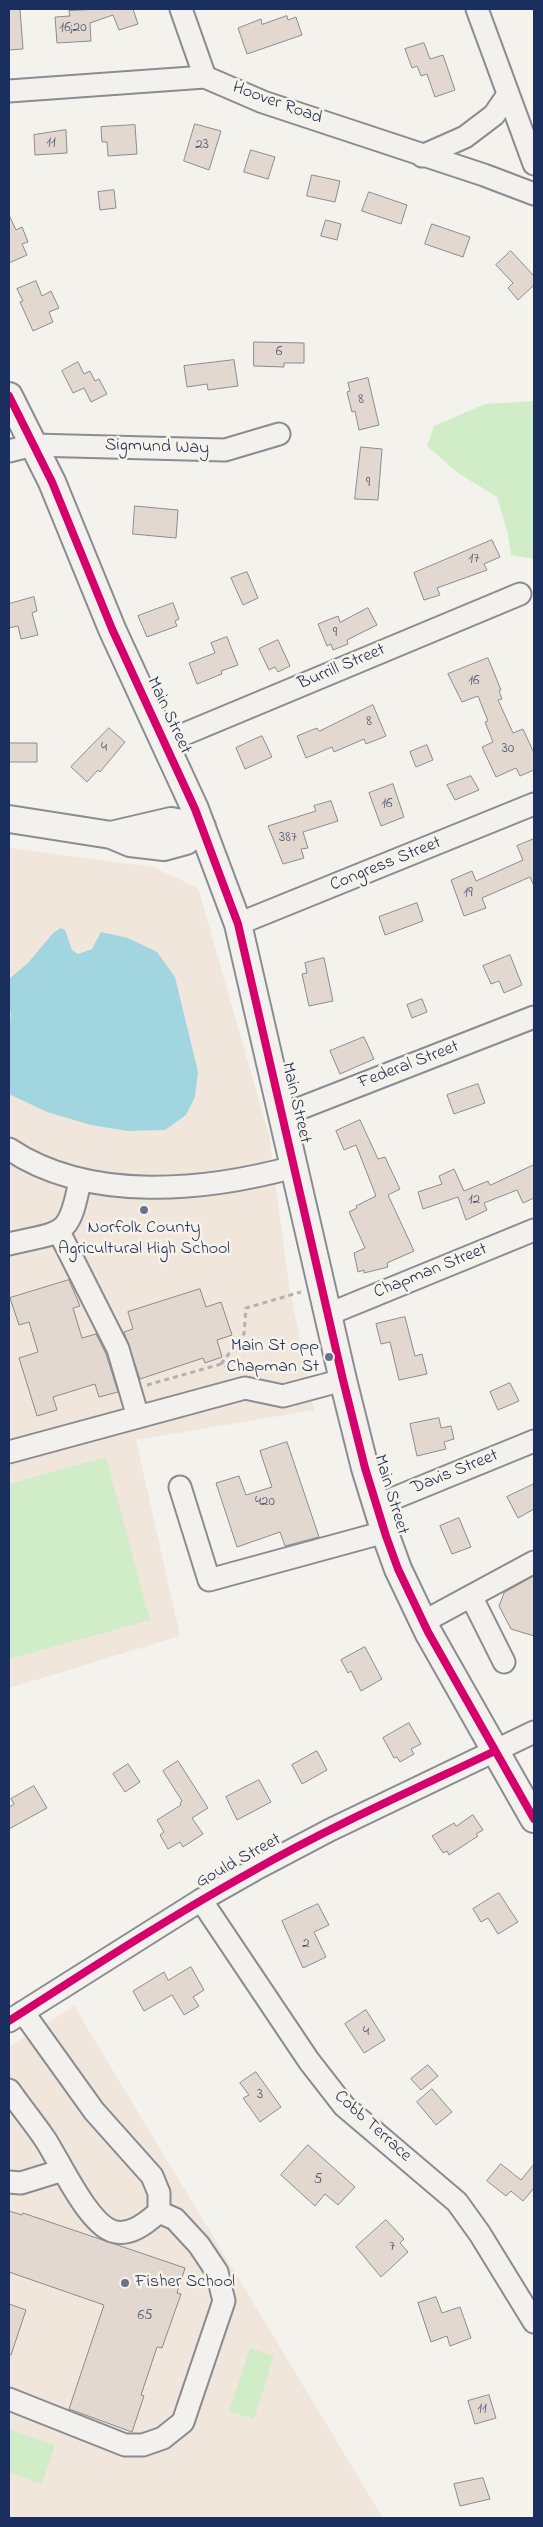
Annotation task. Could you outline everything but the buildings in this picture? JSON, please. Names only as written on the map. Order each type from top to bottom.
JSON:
[{"type":"main road","name":"Main Street","points":[[9,396],[21,448],[62,506],[112,628],[202,827],[238,924],[343,1380],[375,1506],[398,1569],[424,1622],[534,1819]]},
{"type":"main road","points":[[9,818],[111,835],[171,821],[202,827]]},
{"type":"street","points":[[181,9],[205,77]]},
{"type":"street","points":[[477,9],[534,164]]},
{"type":"street","name":"Hoover Road","points":[[9,91],[205,77],[263,102],[373,137],[422,156],[484,175],[534,194]]},
{"type":"street","points":[[422,156],[465,137],[494,115],[508,96]]},
{"type":"street","name":"Sigmund Way","points":[[21,448],[225,450],[279,434]]},
{"type":"street","name":"Burrill Street","points":[[163,742],[520,594]]},
{"type":"street","name":"Congress Street","points":[[238,924],[534,804]]},
{"type":"street","name":"Federal Street","points":[[283,1115],[534,1017]]},
{"type":"street","points":[[9,1149],[41,1167],[80,1180],[150,1187],[193,1186],[238,1180],[294,1167]]},
{"type":"street","points":[[9,1244],[59,1232],[68,1224],[74,1209],[80,1180]]},
{"type":"street","name":"Chapman Street","points":[[329,1314],[534,1230]]},
{"type":"street","points":[[59,1232],[118,1349],[138,1417]]},
{"type":"street","points":[[9,1452],[245,1388],[283,1396],[343,1380]]},
{"type":"street","name":"Davis Street","points":[[375,1506],[534,1440]]},
{"type":"street","points":[[180,1487],[209,1580],[385,1532]]},
{"type":"street","points":[[424,1622],[534,1562]]},
{"type":"street","points":[[471,1596],[504,1662]]},
{"type":"street","name":"Gould Street","points":[[16,2017],[201,1900],[330,1830],[534,1732]]},
{"type":"street","name":"Cobb Terrace","points":[[201,1900],[271,2008],[344,2106],[457,2202],[504,2271],[534,2322]]},
{"type":"street","points":[[16,2017],[94,2111],[152,2176],[159,2193],[159,2212]]},
{"type":"street","points":[[9,2090],[46,2140],[99,2225],[113,2232],[130,2231],[159,2212]]},
{"type":"street","points":[[9,2182],[21,2183],[63,2170]]},
{"type":"street","points":[[9,2399],[125,2445],[143,2445],[163,2438],[184,2422],[224,2301],[217,2272],[199,2245],[175,2219],[159,2212]]},
{"type":"path","points":[[221,1364],[244,1334],[246,1308],[304,1291]]},
{"type":"shaded area","name":"Norfolk County Agricultural High School","points":[[9,848],[153,867],[198,888],[269,1135],[289,1285],[314,1410],[136,1440],[180,1636],[9,1688]]},
{"type":"shaded area","name":"Fisher School","points":[[74,2006],[383,2518],[9,2518],[9,2047]]},
{"type":"green space","points":[[534,401],[534,559],[511,555],[508,534],[497,497],[458,473],[427,446],[434,426],[485,404]]},
{"type":"green space","points":[[106,1457],[150,1620],[9,1659],[9,1484]]},
{"type":"green space","points":[[250,2348],[274,2356],[254,2419],[229,2411]]},
{"type":"green space","points":[[9,2429],[55,2445],[42,2484],[9,2473]]},
{"type":"water","points":[[61,928],[65,930],[72,950],[78,954],[92,949],[101,932],[128,938],[157,952],[175,977],[198,1072],[195,1097],[186,1115],[165,1130],[128,1131],[91,1125],[47,1112],[9,1094],[9,1028],[11,1013],[9,1010],[9,979],[28,963],[53,933]]},
{"type":"cycle path","points":[[9,396],[52,482],[112,629],[195,809],[238,924],[343,1380],[365,1468],[398,1569],[428,1632],[534,1819]]},
{"type":"cycle path","points":[[9,2021],[159,1926],[281,1855],[341,1824],[495,1751]]},
{"type":"place","name":"Norfolk County Agricultural High School","points":[[144,1210]]},
{"type":"place","name":"Main St opp Chapman St","points":[[329,1357]]},
{"type":"place","name":"Fisher School","points":[[125,2283]]}]
